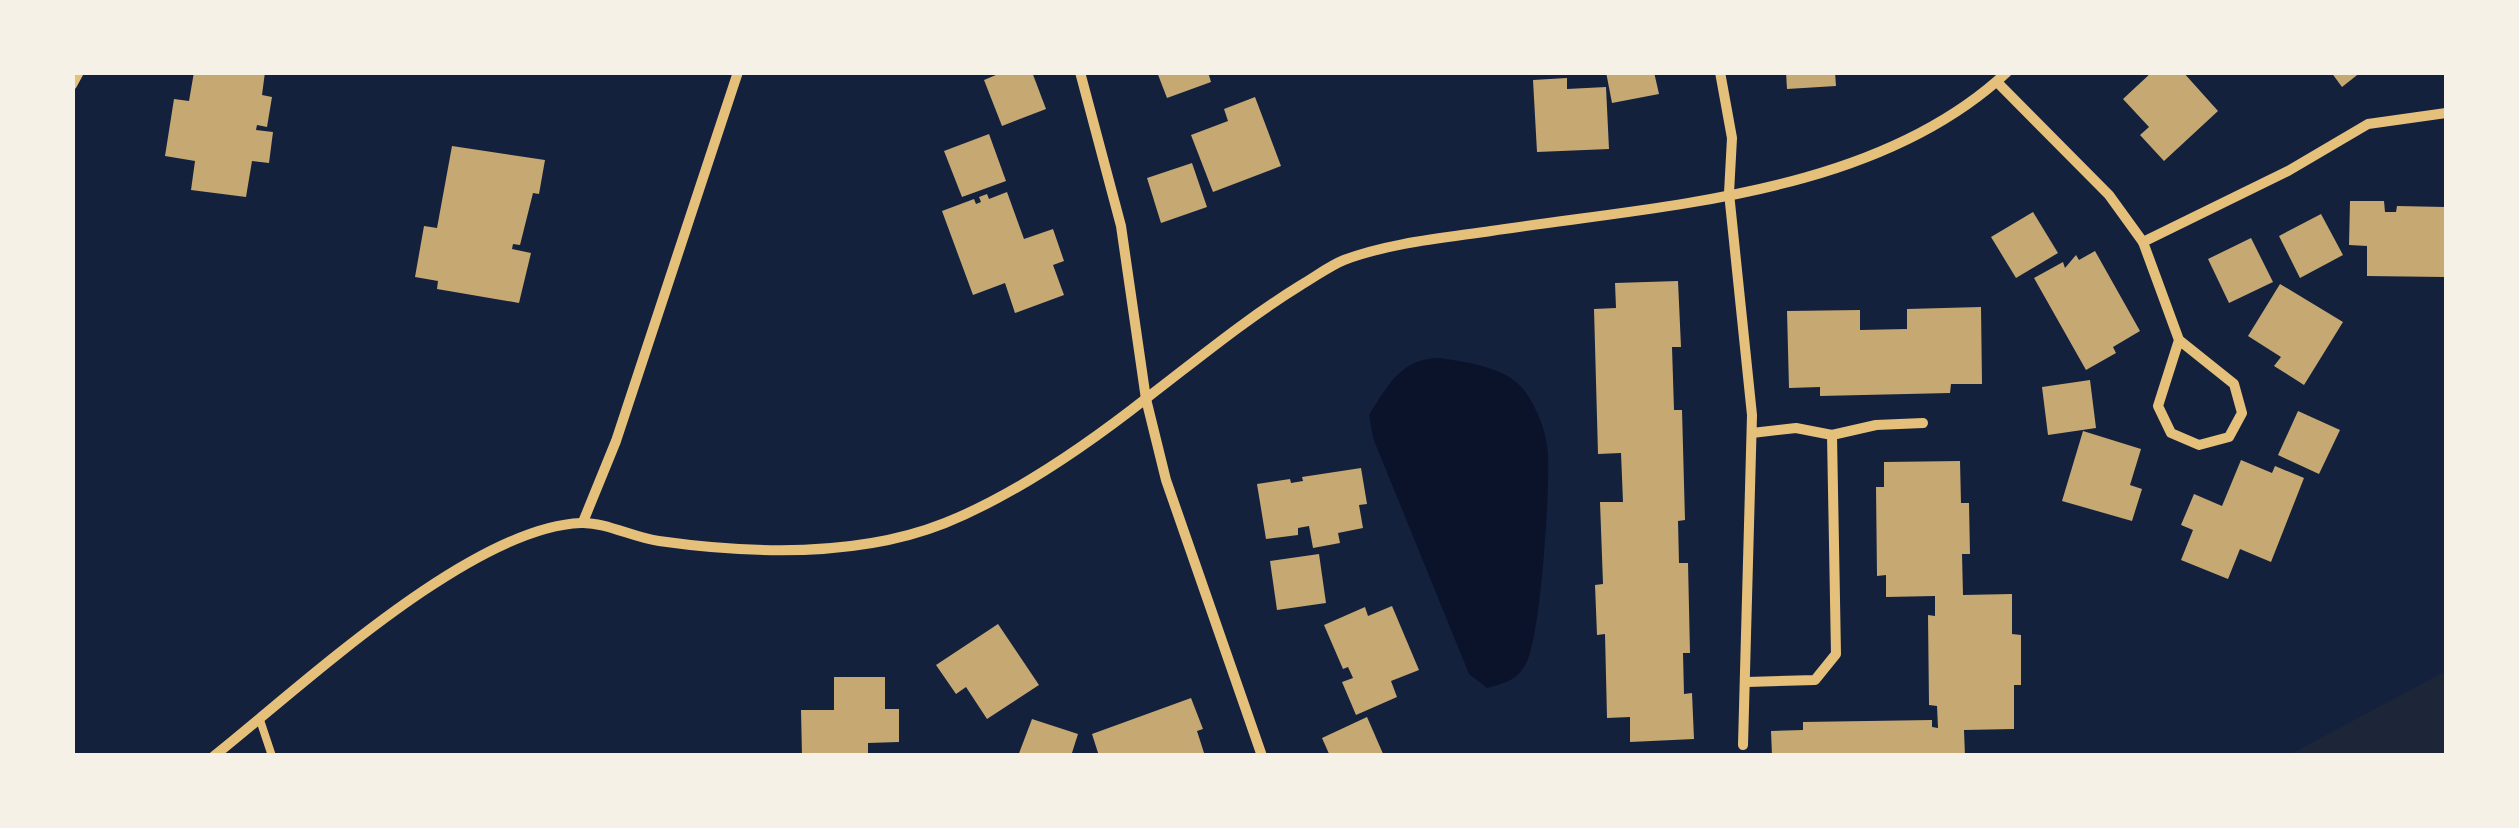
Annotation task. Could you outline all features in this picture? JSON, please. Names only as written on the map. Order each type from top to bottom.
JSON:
[{"type":"street","points":[[72,85],[80,72]]},
{"type":"street","points":[[583,522],[616,441],[738,72]]},
{"type":"street","points":[[1080,72],[1121,226],[1146,399],[1166,480],[1262,756]]},
{"type":"street","points":[[1720,72],[1732,138],[1729,193],[1752,433],[1742,745]]},
{"type":"street","points":[[214,756],[397,611],[519,538],[583,522],[651,540],[748,550],[833,548],[893,539],[945,523],[1026,482],[1146,399],[1241,322],[1342,260],[1440,239],[1661,210],[1846,168],[1960,112],[2007,72]]},
{"type":"street","points":[[1996,82],[2109,195],[2143,242],[2180,340],[2234,384],[2242,412],[2229,437],[2199,445],[2171,433],[2158,406],[2180,340]]},
{"type":"street","points":[[2143,242],[2288,171],[2368,124],[2446,113]]},
{"type":"street","points":[[1752,433],[1796,428],[1832,435],[1876,426],[1923,423]]},
{"type":"street","points":[[1747,682],[1815,680],[1836,654],[1832,435]]},
{"type":"lane","points":[[260,720],[272,756]]},
{"type":"shaded area","points":[[1441,358],[1486,367],[1516,382],[1537,412],[1547,446],[1546,527],[1533,643],[1517,676],[1487,688],[1469,674],[1373,438],[1369,415],[1406,368],[1416,362]]},
{"type":"shaded area","points":[[2446,671],[2446,755],[2289,755]]},
{"type":"building","points":[[194,72],[265,72],[262,95],[272,97],[267,127],[257,125],[256,130],[273,132],[269,163],[252,161],[246,197],[191,190],[195,161],[165,156],[174,99],[189,101]]},
{"type":"building","points":[[1003,72],[1032,72],[1046,109],[1002,126],[984,80]]},
{"type":"building","points":[[1157,72],[1208,72],[1211,82],[1167,98]]},
{"type":"building","points":[[1606,72],[1654,72],[1659,94],[1612,103]]},
{"type":"building","points":[[1786,72],[1835,72],[1836,86],[1787,89]]},
{"type":"building","points":[[2152,72],[2183,72],[2218,111],[2164,161],[2140,135],[2149,127],[2123,99]]},
{"type":"building","points":[[2331,72],[2361,72],[2342,87]]},
{"type":"building","points":[[1567,78],[1567,89],[1606,87],[1609,149],[1537,152],[1533,80]]},
{"type":"building","points":[[1255,97],[1281,166],[1213,192],[1191,135],[1228,121],[1224,109]]},
{"type":"building","points":[[989,134],[1006,181],[962,197],[944,151]]},
{"type":"building","points":[[452,146],[545,160],[539,194],[533,193],[520,245],[513,244],[512,249],[531,253],[519,303],[437,289],[438,281],[415,277],[424,226],[437,228]]},
{"type":"building","points":[[1192,163],[1207,207],[1161,223],[1147,178]]},
{"type":"building","points":[[1007,192],[1024,239],[1053,229],[1064,261],[1053,265],[1064,295],[1015,313],[1005,283],[973,295],[942,211],[974,199],[976,204],[981,202],[979,197],[987,194],[989,199]]},
{"type":"building","points":[[2350,201],[2384,201],[2385,212],[2396,212],[2397,206],[2445,207],[2444,277],[2367,276],[2367,246],[2349,245]]},
{"type":"building","points":[[2033,212],[2058,253],[2016,278],[1991,237]]},
{"type":"building","points":[[2321,214],[2343,255],[2300,278],[2279,236]]},
{"type":"building","points":[[2251,238],[2273,282],[2229,303],[2208,259]]},
{"type":"building","points":[[2095,251],[2140,331],[2113,347],[2116,353],[2086,370],[2034,278],[2063,262],[2065,268],[2076,255],[2079,260]]},
{"type":"building","points":[[1678,281],[1681,347],[1672,347],[1674,410],[1682,410],[1685,520],[1678,521],[1679,563],[1688,563],[1690,653],[1683,653],[1684,694],[1692,693],[1694,739],[1630,742],[1630,717],[1607,718],[1605,634],[1597,635],[1595,585],[1603,584],[1600,502],[1623,502],[1621,453],[1598,454],[1594,309],[1616,308],[1615,283]]},
{"type":"building","points":[[2280,284],[2343,322],[2304,385],[2274,366],[2281,357],[2248,336]]},
{"type":"building","points":[[1981,307],[1982,384],[1951,384],[1950,393],[1820,396],[1820,387],[1789,388],[1787,311],[1860,310],[1860,330],[1907,329],[1907,309]]},
{"type":"building","points":[[2090,380],[2096,428],[2048,435],[2042,387]]},
{"type":"building","points":[[2298,411],[2340,430],[2319,474],[2278,455]]},
{"type":"building","points":[[2083,431],[2141,449],[2130,485],[2142,489],[2132,521],[2062,501]]},
{"type":"building","points":[[2241,460],[2272,473],[2275,466],[2304,478],[2271,562],[2240,549],[2228,579],[2181,560],[2193,530],[2181,525],[2194,494],[2222,506]]},
{"type":"building","points":[[1960,461],[1961,503],[1969,503],[1970,554],[1962,554],[1963,595],[2012,594],[2012,634],[2021,635],[2021,685],[2014,685],[2014,729],[1964,730],[1965,756],[1772,756],[1771,731],[1803,730],[1803,722],[1932,720],[1932,727],[1938,728],[1937,706],[1929,705],[1928,615],[1935,616],[1935,596],[1886,597],[1886,575],[1877,576],[1876,487],[1884,487],[1884,462]]},
{"type":"building","points":[[1361,468],[1367,504],[1359,505],[1363,528],[1338,533],[1340,543],[1313,548],[1309,526],[1298,528],[1298,535],[1266,539],[1257,484],[1290,479],[1291,483],[1303,481],[1302,477]]},
{"type":"building","points":[[1319,554],[1326,603],[1277,610],[1270,561]]},
{"type":"building","points":[[1392,606],[1419,670],[1391,681],[1397,697],[1356,715],[1342,682],[1353,678],[1348,667],[1343,669],[1324,625],[1365,607],[1368,616]]},
{"type":"building","points":[[998,624],[1039,685],[987,719],[966,687],[956,694],[936,665]]},
{"type":"building","points":[[834,677],[885,677],[885,709],[899,709],[899,742],[868,743],[868,756],[802,756],[801,710],[834,710]]},
{"type":"building","points":[[1191,698],[1203,729],[1197,731],[1205,756],[1099,756],[1092,734]]},
{"type":"building","points":[[1367,717],[1384,756],[1330,756],[1322,738]]},
{"type":"building","points":[[1032,719],[1078,734],[1071,756],[1018,756]]}]
